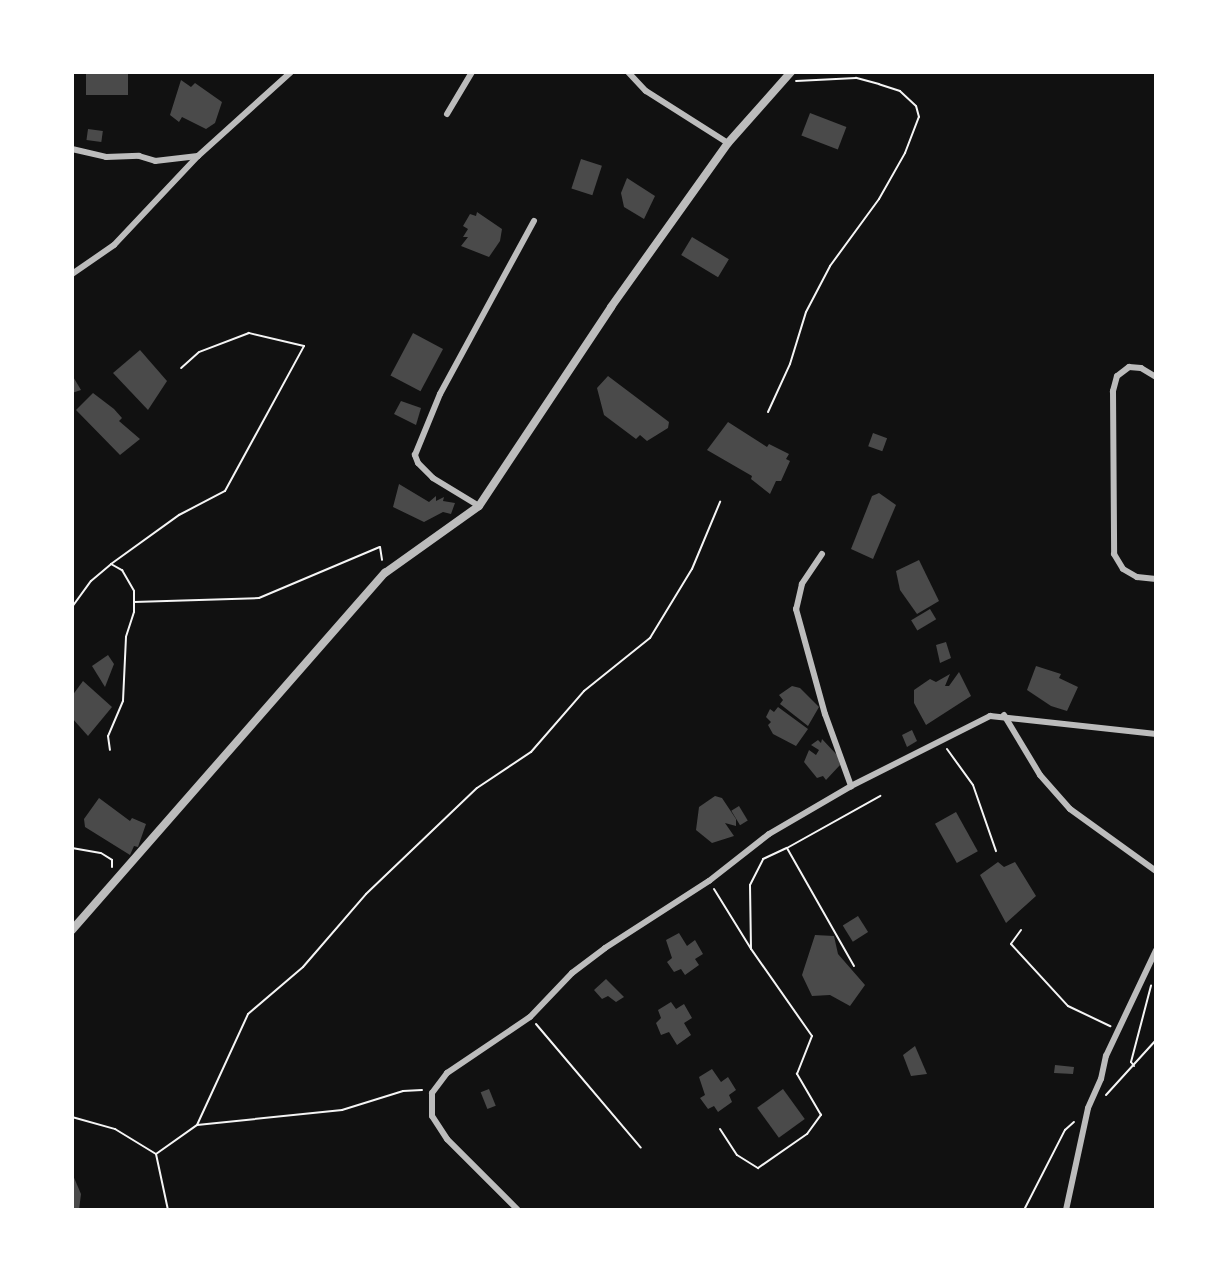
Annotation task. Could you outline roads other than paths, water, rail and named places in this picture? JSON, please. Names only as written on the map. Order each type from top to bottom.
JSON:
[{"type":"street","points":[[72,274],[114,245],[198,156],[291,72]]},
{"type":"street","points":[[447,114],[472,72]]},
{"type":"street","points":[[628,72],[646,91],[728,142]]},
{"type":"street","points":[[72,930],[385,573],[479,506],[610,307],[728,142],[784,75],[791,72]]},
{"type":"street","points":[[72,149],[106,157],[139,156],[155,160],[198,156]]},
{"type":"street","points":[[479,506],[433,478],[418,463],[415,454],[440,394],[534,221]]},
{"type":"street","points":[[1156,377],[1141,368],[1129,367],[1117,376],[1113,391],[1114,554],[1123,569],[1137,577],[1156,579]]},
{"type":"street","points":[[822,554],[802,584],[796,609],[825,714],[851,786]]},
{"type":"street","points":[[1004,715],[1040,775],[1070,809],[1156,871]]},
{"type":"street","points":[[518,1210],[447,1139],[432,1116],[434,1089],[447,1073],[530,1017],[580,967],[708,881],[770,834],[851,786],[990,716],[1004,715],[1156,734]]},
{"type":"street","points":[[1066,1210],[1088,1108],[1119,1028],[1156,950]]}]
